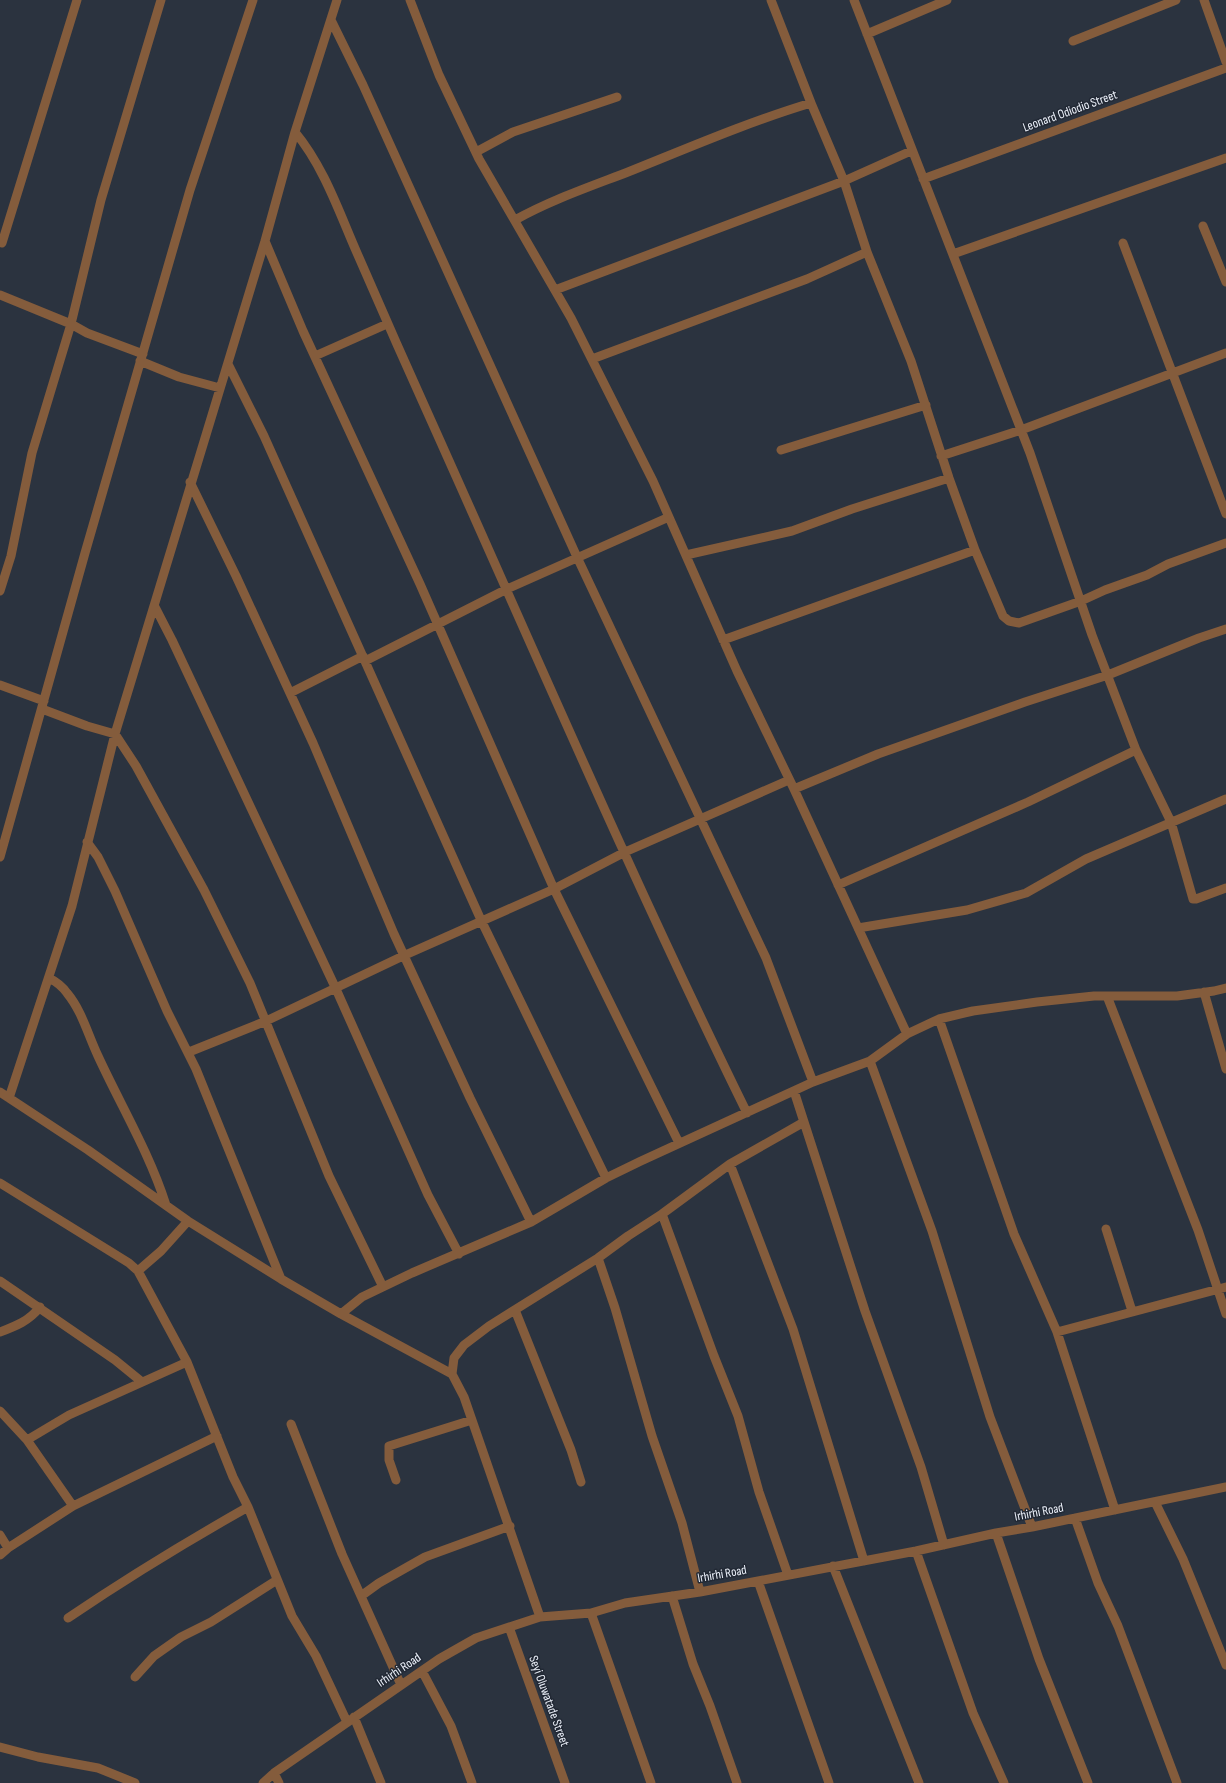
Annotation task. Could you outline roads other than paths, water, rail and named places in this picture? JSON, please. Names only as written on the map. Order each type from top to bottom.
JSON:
[{"type":"street","points":[[1,245],[77,0]]},
{"type":"street","points":[[0,591],[11,556],[32,453],[71,324],[101,200],[161,0]]},
{"type":"street","points":[[0,857],[141,357],[190,190],[253,0]]},
{"type":"street","points":[[10,1098],[72,906],[115,734],[140,649],[155,607],[190,482],[228,364],[265,241],[295,132],[337,0]]},
{"type":"street","points":[[410,0],[439,75],[476,152],[555,290],[592,359],[653,481],[723,640],[794,789],[907,1034]]},
{"type":"street","points":[[771,0],[811,104],[844,181],[867,252],[911,361],[949,478],[975,550],[1003,616],[1009,621],[1019,623],[1081,601],[1105,590],[1147,575],[1168,564],[1226,543]]},
{"type":"street","points":[[854,0],[911,151],[954,254],[1021,430],[1081,601],[1136,750],[1171,822],[1193,899],[1226,888]]},
{"type":"street","points":[[867,34],[947,0]]},
{"type":"street","points":[[1073,41],[1176,0]]},
{"type":"street","points":[[1204,0],[1226,62]]},
{"type":"street","points":[[330,20],[363,85],[577,557],[702,819],[766,958],[813,1082]]},
{"type":"street","points":[[1217,34],[1226,30]]},
{"type":"street","name":"Leonard Odiodio Street","points":[[923,179],[1226,68]]},
{"type":"street","points":[[476,152],[514,132],[617,97]]},
{"type":"street","points":[[515,220],[540,206],[589,186],[771,116],[811,104]]},
{"type":"street","points":[[295,132],[308,147],[333,197],[387,324],[625,852],[702,1022],[747,1113]]},
{"type":"street","points":[[555,290],[844,181],[911,151]]},
{"type":"street","points":[[954,254],[1226,158]]},
{"type":"street","points":[[1203,226],[1226,282]]},
{"type":"street","points":[[265,241],[315,356],[438,624],[554,890],[679,1143]]},
{"type":"street","points":[[1123,243],[1174,373],[1226,514]]},
{"type":"street","points":[[592,359],[806,280],[867,252]]},
{"type":"street","points":[[0,295],[71,324],[87,333],[141,357],[179,377],[220,388]]},
{"type":"street","points":[[315,356],[387,324]]},
{"type":"street","points":[[942,456],[1021,430],[1226,353]]},
{"type":"street","points":[[228,364],[264,436],[481,920],[606,1178]]},
{"type":"street","points":[[781,450],[926,404]]},
{"type":"street","points":[[686,555],[792,531],[852,509],[949,478]]},
{"type":"street","points":[[190,482],[313,743],[404,956],[470,1098],[531,1222]]},
{"type":"street","points":[[290,693],[438,624],[507,589],[669,517]]},
{"type":"street","points":[[723,640],[975,550]]},
{"type":"street","points":[[155,607],[172,640],[336,989],[428,1196],[459,1254]]},
{"type":"street","points":[[794,789],[878,754],[1108,675],[1199,638],[1226,629]]},
{"type":"street","points":[[0,685],[86,726],[115,734],[136,766],[204,890],[250,983],[329,1176],[383,1287]]},
{"type":"street","points":[[838,885],[1028,802],[1136,750]]},
{"type":"street","points":[[188,1052],[266,1021],[481,920],[554,890],[625,852],[789,780]]},
{"type":"street","points":[[858,928],[966,910],[1026,893],[1086,859],[1226,799]]},
{"type":"street","points":[[87,842],[98,857],[167,1011],[188,1052],[281,1279]]},
{"type":"street","points":[[49,978],[58,982],[68,994],[84,1022],[98,1055],[151,1162],[166,1205]]},
{"type":"street","points":[[341,1314],[362,1297],[531,1222],[606,1178],[679,1143],[813,1082],[870,1061],[907,1034],[939,1019],[972,1011],[1037,1002],[1106,996],[1177,996],[1226,988]]},
{"type":"street","points":[[1204,992],[1226,1069]]},
{"type":"street","points":[[1106,996],[1222,1288],[1226,1314]]},
{"type":"street","points":[[939,1019],[1014,1234],[1058,1332],[1115,1510]]},
{"type":"street","points":[[870,1061],[932,1231],[990,1417],[1032,1527]]},
{"type":"street","points":[[794,1091],[865,1311],[921,1467],[944,1545]]},
{"type":"street","points":[[0,1092],[88,1150],[188,1221],[281,1279],[341,1314],[452,1374],[460,1386],[510,1526],[540,1617]]},
{"type":"street","points":[[452,1374],[454,1358],[464,1345],[489,1326],[598,1258],[662,1214],[730,1164],[804,1122]]},
{"type":"street","points":[[730,1164],[793,1329],[864,1561]]},
{"type":"street","points":[[0,1183],[129,1263],[138,1271],[187,1362],[233,1478],[248,1507],[292,1616],[316,1656],[381,1783]]},
{"type":"street","points":[[662,1214],[714,1356],[738,1416],[759,1492],[788,1575]]},
{"type":"street","points":[[138,1271],[161,1251],[188,1221]]},
{"type":"street","points":[[1106,1229],[1132,1311]]},
{"type":"street","points":[[598,1258],[617,1316],[652,1436],[682,1523],[700,1592]]},
{"type":"street","points":[[0,1281],[40,1307],[115,1360],[142,1382]]},
{"type":"street","points":[[1058,1332],[1222,1288]]},
{"type":"street","points":[[0,1332],[19,1325],[28,1319],[40,1307]]},
{"type":"street","points":[[515,1310],[563,1430],[581,1482]]},
{"type":"street","points":[[27,1440],[69,1415],[187,1362]]},
{"type":"street","points":[[0,1411],[27,1440],[73,1506]]},
{"type":"street","points":[[396,1480],[389,1460],[389,1446],[472,1420]]},
{"type":"street","points":[[291,1424],[342,1554],[401,1685]]},
{"type":"street","points":[[0,1555],[8,1548],[73,1506],[217,1436]]},
{"type":"street","name":"Irhirhi Road","points":[[263,1783],[274,1773],[439,1659],[476,1638],[540,1617],[591,1613],[625,1603],[700,1592],[864,1561],[944,1545],[996,1532],[1032,1527],[1226,1486]]},
{"type":"street","points":[[1155,1502],[1183,1559],[1226,1665]]},
{"type":"street","points":[[68,1618],[181,1545],[248,1507]]},
{"type":"street","points":[[1075,1518],[1098,1583],[1118,1626],[1177,1783]]},
{"type":"street","points":[[362,1596],[379,1583],[424,1557],[510,1526]]},
{"type":"street","points":[[996,1532],[1039,1659],[1088,1783]]},
{"type":"street","points":[[0,1535],[8,1548]]},
{"type":"street","points":[[916,1551],[973,1713],[1004,1783]]},
{"type":"street","points":[[833,1566],[919,1783]]},
{"type":"street","points":[[135,1677],[154,1656],[181,1637],[211,1622],[277,1580]]},
{"type":"street","points":[[758,1581],[829,1783]]},
{"type":"street","points":[[672,1596],[693,1664],[710,1706],[737,1783]]},
{"type":"street","points":[[591,1613],[651,1783]]},
{"type":"street","name":"Seyi Oluwatade Street","points":[[509,1627],[565,1783]]},
{"type":"street","points":[[422,1671],[451,1726],[472,1783]]},
{"type":"street","points":[[0,1747],[38,1757],[98,1768],[135,1783]]},
{"type":"street","points":[[274,1773],[279,1783]]}]
